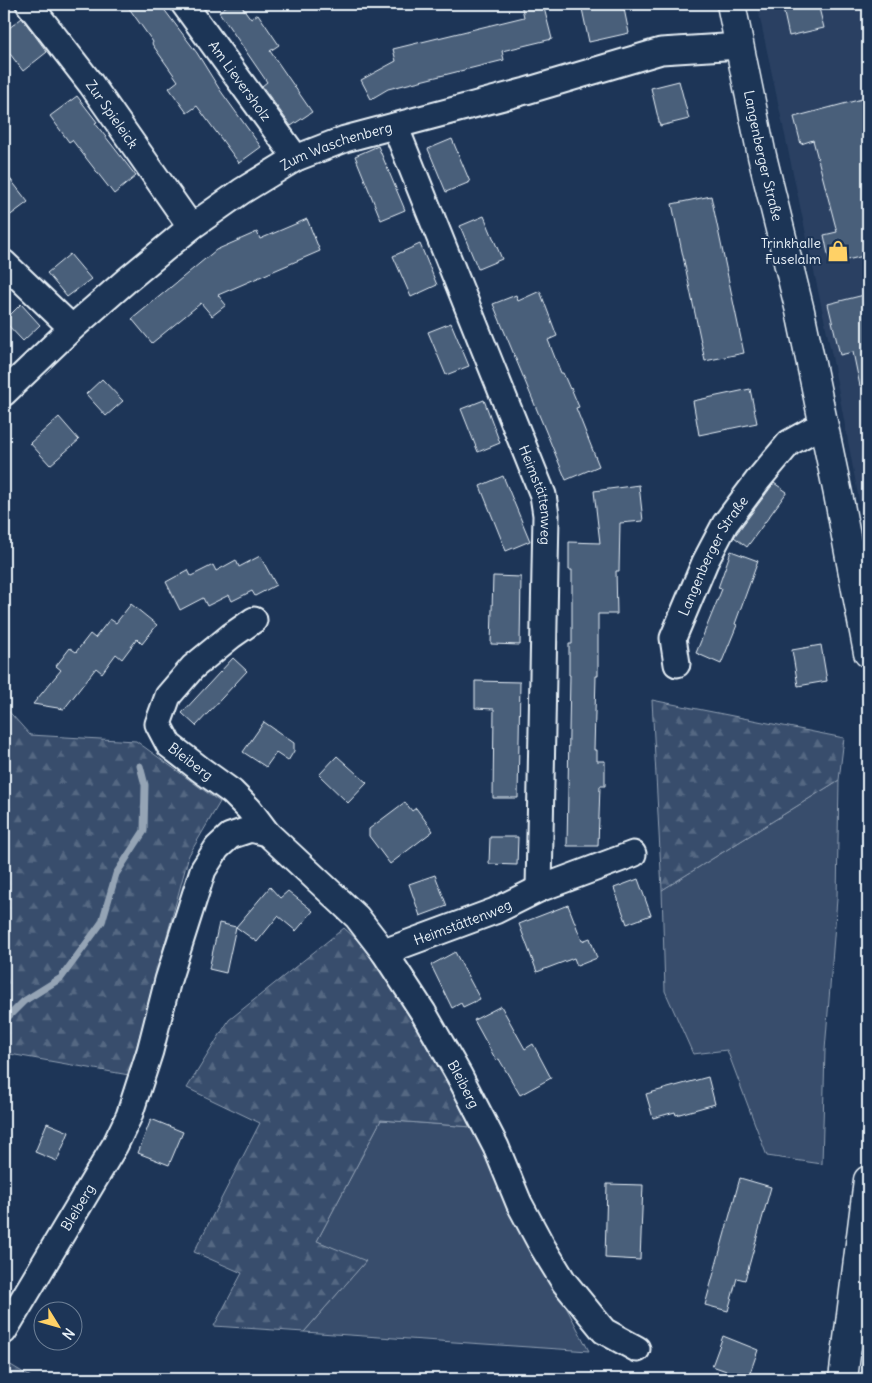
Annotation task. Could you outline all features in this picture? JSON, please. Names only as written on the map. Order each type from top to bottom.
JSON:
[{"type":"main road","name":"Langenberger Straße","points":[[731,4],[762,156],[790,265],[868,653]]},
{"type":"main road","points":[[843,1379],[868,1180]]},
{"type":"street","name":"Zur Spieleick","points":[[30,4],[91,84],[191,227]]},
{"type":"street","name":"Am Lieversholz","points":[[184,4],[296,158]]},
{"type":"street","name":"Zum Waschenberg","points":[[4,393],[72,328],[191,227],[242,191],[296,158],[345,139],[526,91],[661,51],[740,46]]},
{"type":"street","name":"Heimstättenweg","points":[[395,126],[543,495],[546,515],[539,889]]},
{"type":"street","points":[[4,263],[72,328]]},
{"type":"street","name":"Langenberger Straße","points":[[677,664],[673,638],[705,562],[725,524],[789,443],[823,424]]},
{"type":"street","name":"Bleiberg","points":[[254,620],[193,667],[168,696],[158,724],[169,745],[232,792],[249,808],[267,832],[357,917],[384,952],[423,1012],[459,1075],[496,1147],[519,1203],[564,1282],[604,1331],[637,1349]]},
{"type":"street","name":"Bleiberg","points":[[4,1331],[116,1145],[129,1116],[150,1052],[168,980],[204,870],[217,848],[230,836],[251,829],[267,832]]},
{"type":"street","name":"Heimstättenweg","points":[[384,952],[496,911],[539,889],[633,854]]},
{"type":"shaded area","points":[[757,4],[868,4],[868,548],[832,356]]},
{"type":"green space","points":[[652,700],[844,738],[839,780],[662,890]]},
{"type":"green space","points":[[4,706],[30,735],[136,741],[220,802],[189,855],[129,1075],[4,1053]]},
{"type":"green space","points":[[839,780],[837,899],[825,1050],[822,1164],[767,1156],[727,1050],[693,1054],[665,991],[662,890]]},
{"type":"green space","points":[[344,928],[375,956],[472,1127],[381,1120],[317,1241],[366,1261],[304,1332],[214,1326],[242,1273],[194,1252],[260,1123],[187,1088],[229,1020]]},
{"type":"green space","points":[[381,1120],[472,1127],[589,1351],[304,1332],[365,1262],[317,1241]]},
{"type":"green space","points":[[4,1361],[34,1379],[4,1379]]},
{"type":"building","points":[[126,4],[160,4],[197,53],[220,90],[261,147],[239,163],[197,106],[187,113],[169,88],[178,81]]},
{"type":"building","points":[[229,4],[240,4],[251,19],[258,14],[279,45],[270,51],[312,112],[291,126],[262,86],[267,82],[219,12]]},
{"type":"building","points":[[521,4],[543,4],[552,39],[502,51],[504,60],[388,89],[371,99],[361,80],[396,61],[393,49],[524,17]]},
{"type":"building","points":[[581,4],[623,4],[629,33],[589,42]]},
{"type":"building","points":[[782,4],[818,4],[824,28],[789,36]]},
{"type":"building","points":[[22,18],[47,52],[23,71],[4,46],[4,32]]},
{"type":"building","points":[[679,81],[689,119],[660,126],[651,88]]},
{"type":"building","points":[[77,96],[97,122],[95,123],[136,176],[114,194],[72,140],[69,142],[50,116]]},
{"type":"building","points":[[862,99],[868,127],[868,255],[830,264],[824,235],[837,232],[813,140],[801,144],[794,117]]},
{"type":"building","points":[[452,139],[470,182],[446,192],[428,149]]},
{"type":"building","points":[[378,146],[405,210],[381,220],[355,156]]},
{"type":"building","points":[[4,171],[28,202],[4,220]]},
{"type":"building","points":[[711,196],[744,353],[705,361],[672,204]]},
{"type":"building","points":[[484,216],[502,259],[478,269],[460,226]]},
{"type":"building","points":[[307,219],[320,251],[218,295],[226,305],[212,316],[201,303],[152,343],[132,319],[216,250],[257,232],[260,239]]},
{"type":"building","points":[[420,244],[437,285],[411,297],[393,256]]},
{"type":"building","points":[[70,254],[91,279],[67,297],[47,273]]},
{"type":"building","points":[[540,291],[557,336],[548,340],[561,373],[563,373],[571,388],[579,407],[576,408],[599,466],[566,480],[493,304],[516,295],[518,301]]},
{"type":"building","points":[[868,294],[868,385],[860,386],[853,352],[840,355],[828,304]]},
{"type":"building","points":[[21,304],[40,325],[23,341],[4,321]]},
{"type":"building","points":[[451,323],[469,366],[446,375],[428,332]]},
{"type":"building","points":[[102,379],[123,401],[106,416],[86,394]]},
{"type":"building","points":[[750,389],[757,423],[699,435],[693,401]]},
{"type":"building","points":[[484,400],[500,443],[478,452],[461,409]]},
{"type":"building","points":[[59,417],[79,440],[50,465],[30,443]]},
{"type":"building","points":[[503,476],[530,541],[506,551],[480,486]]},
{"type":"building","points":[[774,483],[787,492],[747,547],[734,537]]},
{"type":"building","points":[[639,485],[643,521],[620,523],[619,571],[616,571],[617,614],[598,614],[598,676],[596,676],[594,750],[597,750],[597,761],[605,761],[605,786],[600,786],[598,846],[567,846],[569,644],[572,644],[572,570],[569,570],[569,542],[600,543],[594,491]]},
{"type":"building","points":[[731,551],[758,561],[735,624],[737,625],[721,664],[696,653],[722,589],[718,588]]},
{"type":"building","points":[[260,556],[276,585],[255,596],[252,591],[232,601],[229,595],[207,606],[203,598],[180,610],[166,582],[188,570],[191,576],[213,565],[216,571],[236,560],[239,567]]},
{"type":"building","points":[[493,576],[521,577],[520,645],[491,644]]},
{"type":"building","points":[[131,604],[157,625],[142,644],[137,639],[122,659],[116,654],[102,673],[96,668],[64,709],[33,704],[61,670],[56,666],[70,648],[76,652],[90,634],[95,638],[110,619],[116,623]]},
{"type":"building","points":[[821,645],[827,681],[798,686],[792,650]]},
{"type":"building","points":[[233,658],[247,671],[196,726],[182,713]]},
{"type":"building","points":[[475,681],[520,682],[518,798],[493,798],[494,709],[475,708]]},
{"type":"building","points":[[264,722],[294,743],[294,751],[288,761],[276,753],[266,767],[243,752]]},
{"type":"building","points":[[337,756],[367,783],[348,803],[319,775]]},
{"type":"building","points":[[405,802],[412,811],[416,808],[433,831],[390,864],[369,836],[369,829]]},
{"type":"building","points":[[490,837],[518,837],[517,865],[489,864]]},
{"type":"building","points":[[435,875],[447,906],[420,916],[409,884]]},
{"type":"building","points":[[638,879],[651,915],[627,924],[614,888]]},
{"type":"building","points":[[270,887],[280,898],[288,891],[313,911],[296,931],[278,916],[257,942],[236,927]]},
{"type":"building","points":[[568,905],[582,941],[590,938],[597,958],[577,966],[574,958],[537,972],[519,924]]},
{"type":"building","points":[[219,923],[236,927],[226,973],[209,969]]},
{"type":"building","points":[[455,952],[480,999],[463,1007],[461,1003],[452,1008],[431,965]]},
{"type":"building","points":[[501,1006],[525,1049],[533,1044],[551,1078],[520,1095],[499,1059],[496,1060],[474,1020]]},
{"type":"building","points":[[708,1077],[715,1104],[676,1115],[675,1112],[653,1118],[646,1094]]},
{"type":"building","points":[[151,1119],[183,1132],[169,1165],[138,1153]]},
{"type":"building","points":[[47,1123],[69,1132],[57,1161],[35,1152]]},
{"type":"building","points":[[740,1178],[771,1187],[745,1280],[737,1278],[728,1311],[705,1305]]},
{"type":"building","points":[[607,1184],[643,1185],[640,1260],[605,1258]]},
{"type":"building","points":[[723,1336],[758,1350],[749,1376],[739,1372],[738,1375],[712,1366]]},
{"type":"waterway","points":[[4,1021],[24,1001],[61,978],[102,922],[116,874],[144,831],[145,785],[140,766]]},
{"type":"place","name":"Trinkhalle Fuselalm","points":[[838,251]]}]
